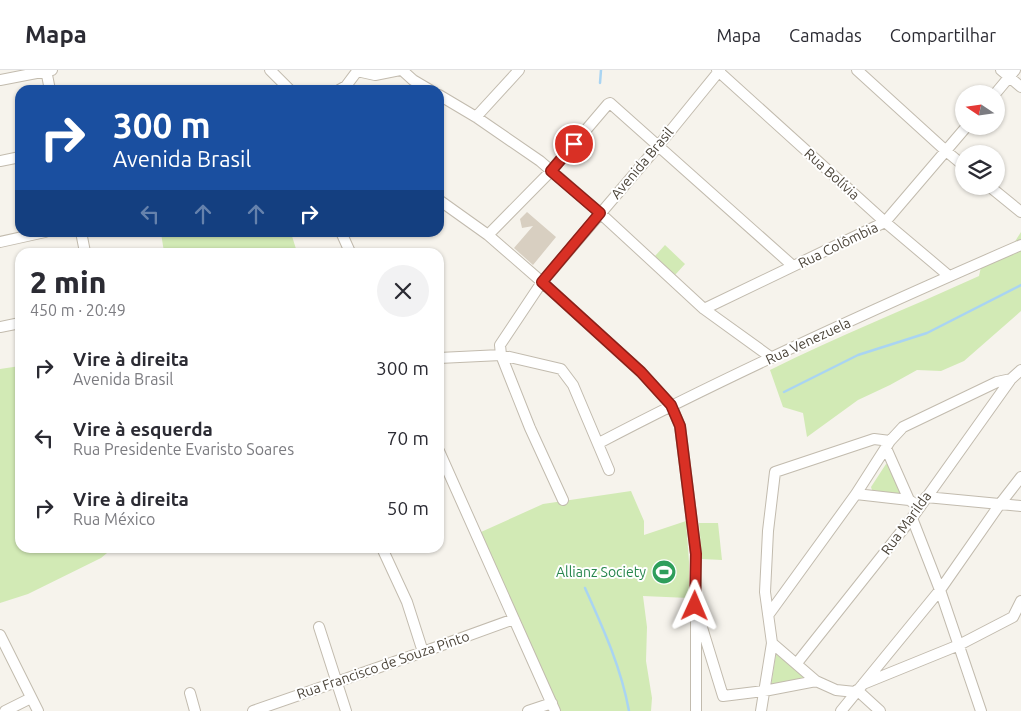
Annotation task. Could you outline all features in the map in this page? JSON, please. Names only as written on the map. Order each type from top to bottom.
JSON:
[{"type":"street","points":[[0,80],[48,70],[50,85]]},
{"type":"street","points":[[270,70],[285,85]]},
{"type":"street","points":[[347,85],[358,70],[375,75],[401,70],[422,85]]},
{"type":"street","points":[[476,117],[519,70]]},
{"type":"street","name":"Avenida Brasil","points":[[501,355],[500,345],[542,282],[659,145],[719,70]]},
{"type":"street","name":"Rua Bolívia","points":[[719,70],[885,222],[949,276]]},
{"type":"street","points":[[857,70],[955,158]]},
{"type":"street","points":[[1000,85],[1008,72],[1021,87]]},
{"type":"street","points":[[444,98],[476,117],[540,161],[600,213],[704,309],[772,358]]},
{"type":"street","points":[[488,235],[551,171],[608,104],[612,104],[793,266]]},
{"type":"street","name":"Rua Colômbia","points":[[704,309],[885,222],[959,135]]},
{"type":"street","points":[[0,161],[15,158]]},
{"type":"street","points":[[1000,195],[1021,212]]},
{"type":"street","points":[[444,204],[488,235],[542,282],[641,372],[671,405],[680,426],[696,554],[696,711]]},
{"type":"street","points":[[0,242],[22,237]]},
{"type":"street","name":"Rua Venezuela","points":[[598,443],[671,405],[949,276],[1021,245]]},
{"type":"street","points":[[0,327],[15,324]]},
{"type":"street","points":[[444,358],[501,355],[561,369],[573,385],[609,470]]},
{"type":"street","points":[[501,355],[530,428],[564,500]]},
{"type":"street","points":[[769,614],[856,494],[888,444],[903,427],[997,382],[1011,379],[1021,370]]},
{"type":"street","name":"Rua Marilda","points":[[797,664],[912,518],[1011,379]]},
{"type":"street","points":[[761,711],[772,643],[765,592],[768,531],[775,472],[874,439],[888,444],[909,500]]},
{"type":"street","points":[[444,462],[553,707],[528,711]]},
{"type":"street","points":[[841,711],[940,590],[1021,477]]},
{"type":"street","points":[[856,494],[909,500],[920,507]]},
{"type":"street","points":[[926,497],[1021,506]]},
{"type":"street","points":[[912,518],[940,590],[981,711]]},
{"type":"street","points":[[384,553],[407,602],[423,652]]},
{"type":"street","points":[[836,690],[858,689],[1017,619],[1021,601]]},
{"type":"street","points":[[695,606],[722,696],[764,691],[816,681]]},
{"type":"street","name":"Rua Francisco de Souza Pinto","points":[[253,711],[514,619]]},
{"type":"street","points":[[319,627],[346,711]]},
{"type":"street","points":[[0,635],[38,711]]},
{"type":"street","points":[[772,643],[816,681],[836,690],[847,702]]},
{"type":"street","points":[[858,689],[880,711]]},
{"type":"street","points":[[190,693],[195,711]]},
{"type":"street","points":[[5,711],[31,698]]},
{"type":"green space","points":[[1021,232],[1021,311],[964,361],[941,371],[917,370],[858,400],[807,437],[803,413],[783,407],[770,370],[979,276],[983,258],[1014,243]]},
{"type":"green space","points":[[162,237],[292,237],[296,248],[163,248]]},
{"type":"green space","points":[[665,245],[685,264],[675,275],[655,256]]},
{"type":"green space","points":[[15,367],[15,553],[107,553],[101,558],[28,594],[0,603],[0,369]]},
{"type":"green space","points":[[886,464],[891,466],[900,494],[872,490],[871,487]]},
{"type":"green space","points":[[631,491],[644,521],[644,535],[686,521],[689,598],[643,596],[647,627],[646,661],[652,698],[651,711],[558,711],[481,532],[543,504]]},
{"type":"green space","points":[[699,523],[718,523],[722,560],[702,559]]},
{"type":"green space","points":[[776,654],[807,678],[771,686]]},
{"type":"building","points":[[527,212],[556,237],[533,265],[514,248],[533,226],[522,228],[520,219]]},
{"type":"waterway","points":[[600,83],[601,70]]},
{"type":"waterway","points":[[784,392],[858,355],[927,333],[1021,285]]},
{"type":"waterway","points":[[585,588],[616,663],[629,711]]},
{"type":"place","name":"Allianz Society","points":[[664,572]]},
{"type":"route","points":[[574,144],[551,171],[600,213],[542,282],[641,372],[671,405],[680,426],[696,554],[695,606]]}]
